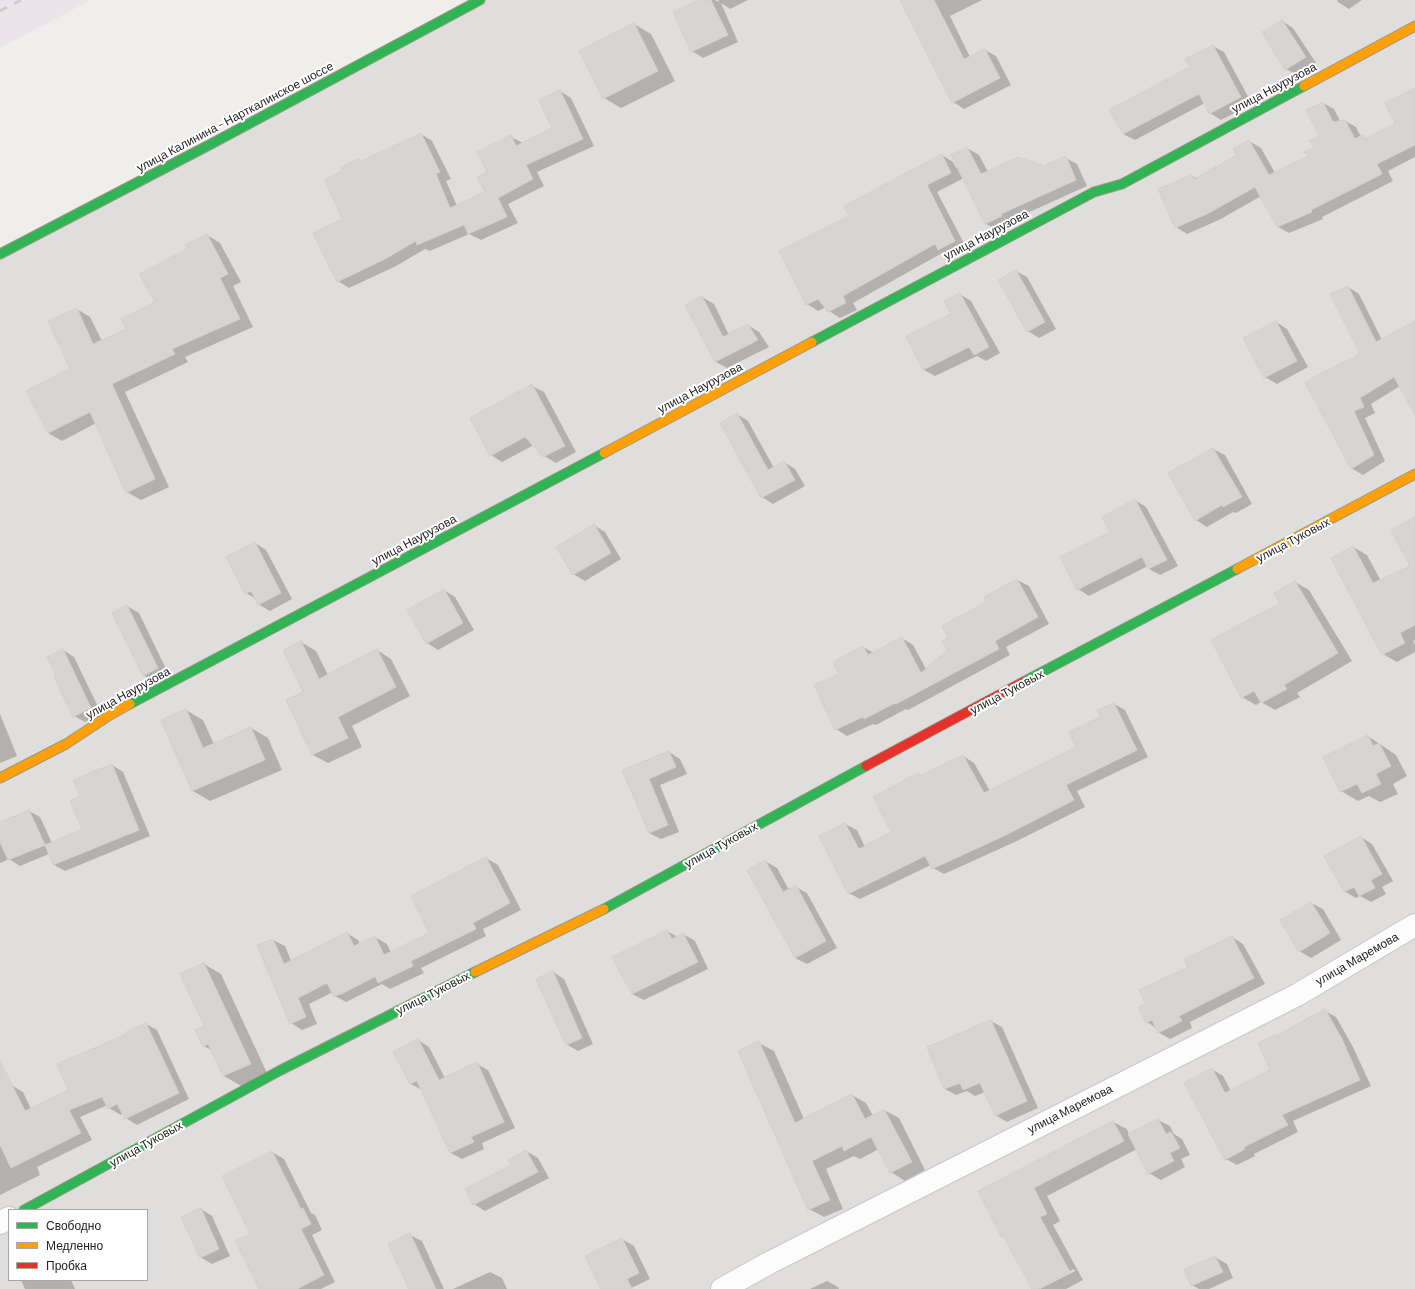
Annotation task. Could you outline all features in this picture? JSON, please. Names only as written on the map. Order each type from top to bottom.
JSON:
[{"type":"street","name":"улица Калинина - Нарткалинское шоссе","points":[[0,254],[211,144],[480,0]]},
{"type":"street","name":"улица Наурузова","points":[[0,778],[66,744],[117,711],[1094,192],[1122,184],[1415,26]]},
{"type":"street","name":"улица Туковых","points":[[26,1209],[279,1071],[614,904],[843,778],[1415,474]]},
{"type":"street","name":"улица Маремова","points":[[722,1289],[783,1256],[1296,995],[1415,925]]},
{"type":"shaded area","points":[[0,0],[91,0],[0,48]]},
{"type":"shaded area","points":[[480,0],[1415,0],[1415,1289],[0,1289],[0,254]]},
{"type":"building","points":[[699,0],[711,0],[728,35],[691,52],[673,12]]},
{"type":"building","points":[[900,0],[934,0],[964,59],[985,49],[1000,78],[952,103]]},
{"type":"building","points":[[1282,20],[1306,57],[1285,70],[1262,32]]},
{"type":"building","points":[[634,23],[658,71],[603,99],[579,51]]},
{"type":"building","points":[[1213,45],[1241,97],[1209,114],[1199,94],[1123,134],[1109,110],[1190,67],[1185,59]]},
{"type":"building","points":[[1415,88],[1415,145],[1377,164],[1382,174],[1311,210],[1312,212],[1277,227],[1255,187],[1209,213],[1175,228],[1158,189],[1192,175],[1194,179],[1237,155],[1233,149],[1249,140],[1269,175],[1308,156],[1304,152],[1315,148],[1309,141],[1319,136],[1306,110],[1323,102],[1333,122],[1345,120],[1355,139],[1362,135],[1364,139],[1395,124],[1385,103]]},
{"type":"building","points":[[560,90],[583,139],[526,165],[533,179],[498,198],[507,217],[468,234],[464,225],[417,245],[416,241],[385,259],[337,282],[313,233],[342,219],[325,180],[342,171],[341,167],[359,159],[360,162],[421,133],[440,172],[436,174],[450,208],[485,192],[477,177],[487,172],[477,152],[511,135],[516,146],[552,128],[539,100]]},
{"type":"building","points":[[967,147],[981,174],[1018,157],[1044,166],[1066,156],[1076,180],[1001,214],[1002,216],[985,224],[951,155]]},
{"type":"building","points":[[942,154],[951,173],[927,185],[955,241],[938,250],[935,244],[843,296],[846,303],[828,312],[818,299],[806,305],[779,251],[849,216],[844,206]]},
{"type":"building","points":[[207,234],[228,274],[220,278],[240,319],[172,349],[175,354],[112,384],[155,479],[126,493],[90,412],[48,433],[26,391],[70,368],[48,321],[77,308],[93,344],[126,329],[121,319],[155,302],[139,274],[187,249],[185,245]]},
{"type":"building","points":[[1016,270],[1045,322],[1027,332],[998,280]]},
{"type":"building","points":[[1348,286],[1376,342],[1415,321],[1415,415],[1394,377],[1360,398],[1364,407],[1354,411],[1374,455],[1351,469],[1305,382],[1360,354],[1330,294]]},
{"type":"building","points":[[960,293],[989,347],[974,355],[969,347],[923,370],[906,336],[951,314],[944,301]]},
{"type":"building","points":[[702,296],[723,337],[748,324],[758,340],[715,362],[685,305]]},
{"type":"building","points":[[1276,321],[1297,361],[1264,378],[1243,338]]},
{"type":"building","points":[[532,384],[565,446],[543,457],[525,437],[490,456],[470,418]]},
{"type":"building","points":[[737,413],[768,470],[784,461],[795,480],[761,498],[720,423]]},
{"type":"building","points":[[1213,448],[1242,497],[1223,507],[1222,505],[1195,521],[1168,473]]},
{"type":"building","points":[[1135,499],[1167,560],[1148,569],[1142,557],[1077,590],[1060,557],[1110,532],[1102,517]]},
{"type":"building","points":[[1415,517],[1415,625],[1400,633],[1405,643],[1382,655],[1331,558],[1353,546],[1373,583],[1410,566],[1391,530]]},
{"type":"building","points":[[594,524],[611,553],[573,575],[556,547]]},
{"type":"building","points":[[255,542],[281,593],[258,605],[251,591],[245,594],[226,557]]},
{"type":"building","points":[[1017,579],[1038,617],[995,641],[999,649],[896,704],[895,703],[864,719],[863,717],[835,730],[814,685],[839,674],[833,662],[863,646],[868,655],[902,637],[921,673],[947,650],[942,641],[948,638],[942,626],[986,602],[984,597]]},
{"type":"building","points":[[1295,581],[1338,653],[1284,685],[1287,689],[1261,703],[1254,691],[1241,698],[1211,640],[1280,603],[1274,593]]},
{"type":"building","points":[[444,589],[463,623],[426,644],[407,610]]},
{"type":"building","points":[[127,605],[158,668],[143,676],[112,613]]},
{"type":"building","points":[[301,641],[319,679],[377,649],[396,687],[338,717],[348,738],[312,755],[286,700],[303,692],[283,650]]},
{"type":"building","points":[[63,649],[91,708],[73,717],[54,677],[56,675],[47,657]]},
{"type":"building","points":[[1114,703],[1137,750],[1066,785],[1074,800],[1006,835],[932,869],[925,856],[848,894],[819,836],[845,823],[859,849],[891,832],[873,797],[918,773],[920,776],[963,755],[984,793],[1076,747],[1069,732],[1100,717],[1097,710]]},
{"type":"building","points":[[186,709],[203,748],[251,727],[265,760],[192,791],[161,720]]},
{"type":"building","points":[[1368,735],[1373,746],[1379,743],[1391,766],[1376,774],[1381,784],[1362,793],[1357,784],[1340,792],[1323,757]]},
{"type":"building","points":[[669,751],[676,767],[649,779],[668,825],[649,833],[622,770]]},
{"type":"building","points":[[112,764],[139,830],[53,865],[45,845],[82,829],[70,801],[80,796],[73,780]]},
{"type":"building","points":[[29,810],[45,845],[8,860],[0,842],[0,822]]},
{"type":"building","points":[[1361,836],[1382,874],[1371,880],[1375,888],[1359,896],[1354,887],[1344,892],[1324,856]]},
{"type":"building","points":[[486,857],[510,903],[473,923],[476,929],[411,961],[413,966],[378,983],[375,976],[334,997],[327,983],[298,998],[306,1017],[290,1024],[257,945],[273,939],[284,964],[347,932],[354,946],[375,936],[384,955],[429,933],[411,896]]},
{"type":"building","points":[[765,860],[783,892],[796,885],[826,941],[795,958],[747,870]]},
{"type":"building","points":[[1311,902],[1330,933],[1299,952],[1280,920]]},
{"type":"building","points":[[667,930],[672,939],[683,933],[698,962],[632,994],[612,957]]},
{"type":"building","points":[[1232,936],[1254,978],[1179,1016],[1182,1021],[1158,1033],[1152,1020],[1146,1023],[1138,1007],[1145,1003],[1139,990],[1188,967],[1184,959]]},
{"type":"building","points":[[204,963],[251,1064],[223,1076],[208,1044],[203,1047],[195,1030],[204,1026],[180,974]]},
{"type":"building","points":[[553,971],[582,1038],[566,1045],[536,979]]},
{"type":"building","points":[[1325,1009],[1342,1039],[1360,1080],[1282,1115],[1288,1125],[1244,1147],[1245,1149],[1225,1160],[1184,1083],[1212,1068],[1225,1093],[1270,1070],[1258,1043],[1275,1035],[1276,1036]]},
{"type":"building","points":[[991,1020],[1027,1101],[995,1116],[980,1083],[963,1090],[960,1083],[944,1089],[927,1047]]},
{"type":"building","points":[[146,1023],[179,1093],[125,1119],[117,1104],[108,1109],[102,1097],[69,1110],[81,1133],[11,1168],[0,1145],[0,1061],[25,1111],[68,1090],[57,1064],[127,1034],[126,1032]]},
{"type":"building","points":[[418,1039],[439,1080],[477,1062],[504,1122],[471,1137],[474,1142],[450,1153],[417,1081],[410,1084],[393,1052]]},
{"type":"building","points":[[759,1041],[795,1123],[852,1094],[865,1119],[884,1109],[912,1162],[890,1173],[871,1137],[844,1151],[842,1146],[812,1161],[830,1200],[808,1210],[738,1051]]},
{"type":"building","points":[[1158,1119],[1166,1134],[1171,1132],[1180,1148],[1170,1153],[1174,1161],[1148,1174],[1128,1134]]},
{"type":"building","points":[[1113,1121],[1124,1141],[1034,1188],[1047,1214],[1040,1217],[1070,1272],[1038,1289],[1032,1289],[1003,1235],[1001,1236],[978,1191]]},
{"type":"building","points":[[526,1150],[538,1172],[473,1205],[465,1189],[511,1165],[508,1160]]},
{"type":"building","points":[[272,1151],[301,1209],[303,1208],[311,1224],[301,1229],[324,1275],[297,1289],[259,1289],[235,1241],[250,1234],[222,1176]]},
{"type":"building","points":[[201,1208],[219,1249],[200,1258],[181,1217]]},
{"type":"building","points":[[410,1233],[436,1289],[409,1289],[388,1244]]},
{"type":"building","points":[[622,1238],[639,1273],[627,1279],[632,1289],[601,1289],[585,1256]]},
{"type":"building","points":[[1215,1256],[1223,1272],[1191,1286],[1184,1270]]},
{"type":"railway","points":[[0,11],[21,0]]},
{"type":"traffic: fast","points":[[0,254],[211,144],[480,0]]},
{"type":"traffic: fast","points":[[812,342],[1094,192],[1122,184],[1304,86]]},
{"type":"traffic: fast","points":[[130,704],[604,453]]},
{"type":"traffic: fast","points":[[1023,682],[1237,569]]},
{"type":"traffic: fast","points":[[604,909],[866,766]]},
{"type":"traffic: fast","points":[[26,1209],[279,1071],[475,972]]},
{"type":"traffic: slow","points":[[1304,86],[1415,26]]},
{"type":"traffic: slow","points":[[604,453],[812,342]]},
{"type":"traffic: slow","points":[[1237,569],[1415,474]]},
{"type":"traffic: slow","points":[[0,778],[66,744],[110,715],[130,704]]},
{"type":"traffic: slow","points":[[475,972],[604,909]]},
{"type":"traffic: jam","points":[[866,766],[1023,682]]}]
